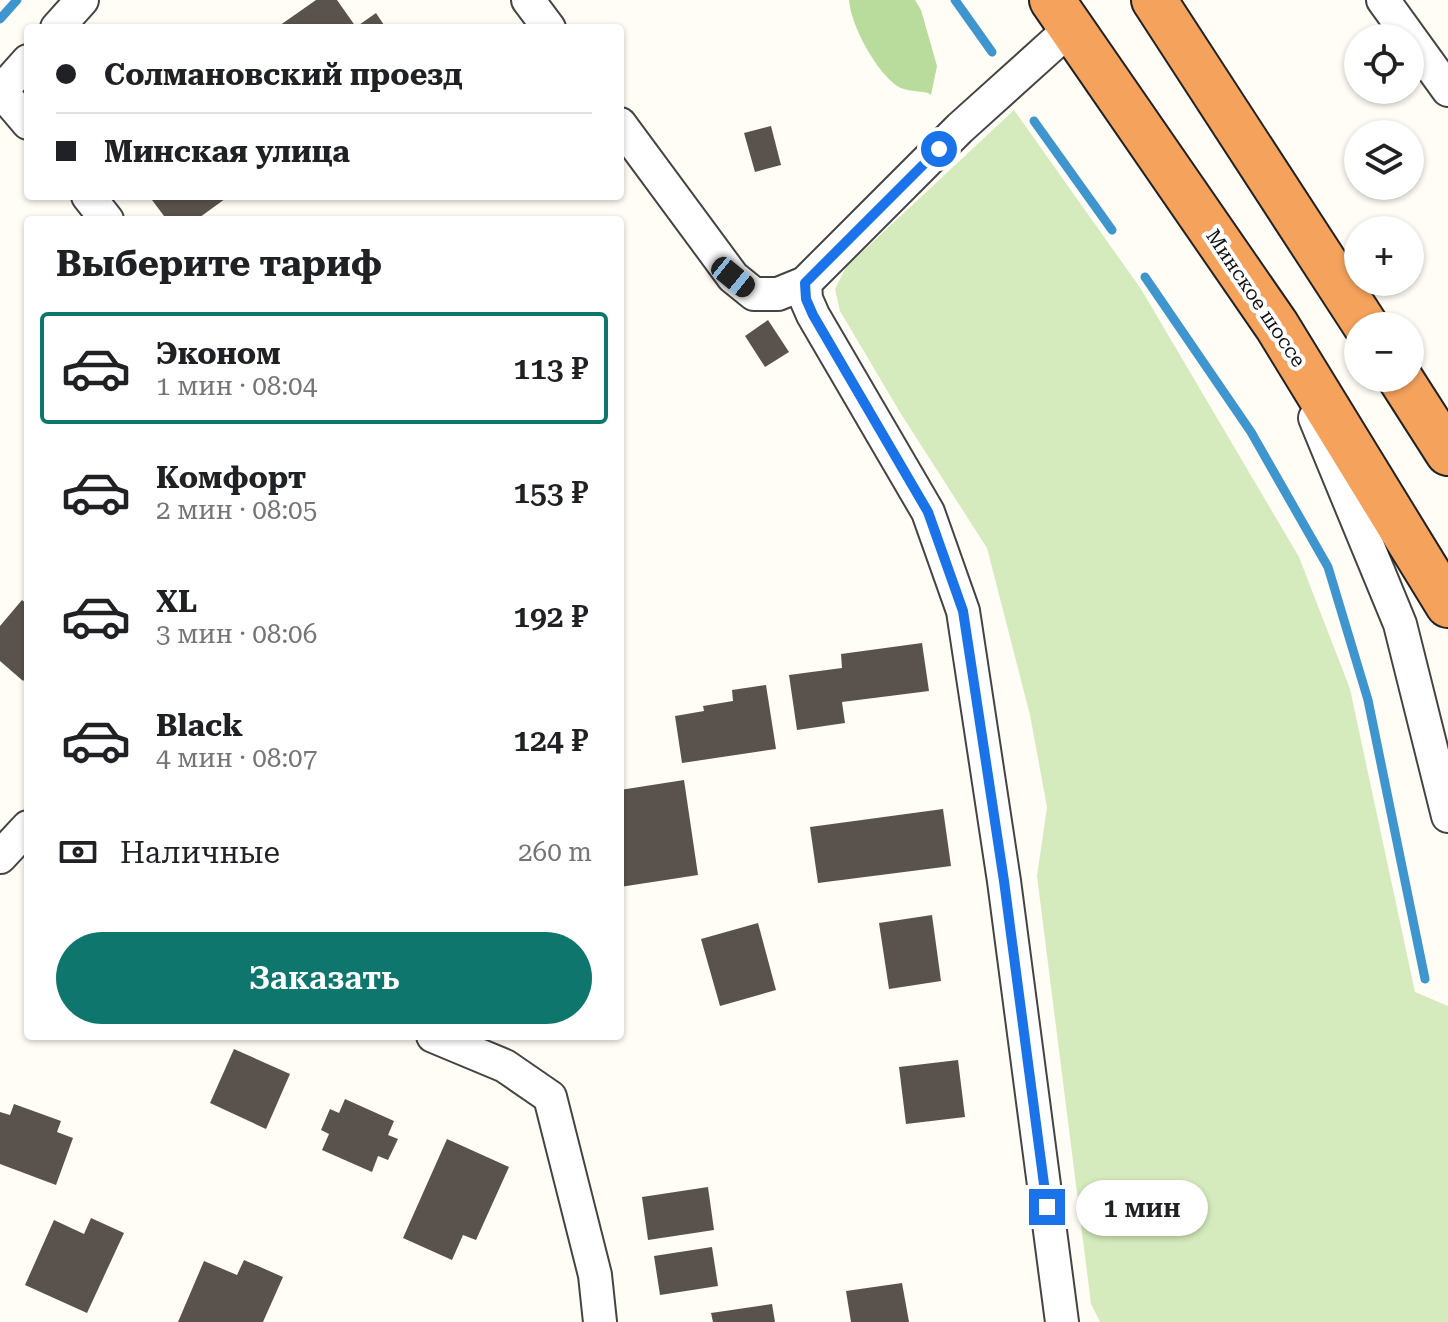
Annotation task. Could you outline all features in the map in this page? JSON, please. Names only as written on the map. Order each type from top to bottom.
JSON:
[{"type":"highway","points":[[1154,0],[1357,312]]},
{"type":"highway","name":"Минское шоссе","points":[[1062,14],[1277,326],[1448,605]]},
{"type":"highway","points":[[1409,392],[1445,447]]},
{"type":"street","points":[[61,24],[82,0]]},
{"type":"street","points":[[528,0],[546,24]]},
{"type":"street","points":[[1383,0],[1448,90]]},
{"type":"street","points":[[624,129],[733,277],[754,294],[778,294],[805,283],[960,128],[1062,14]]},
{"type":"street","points":[[24,66],[1,92],[24,118]]},
{"type":"street","points":[[91,200],[104,216]]},
{"type":"street","points":[[805,283],[806,299],[813,315],[928,512],[963,611],[1004,881],[1062,1322]]},
{"type":"street","points":[[1277,326],[1400,624],[1448,816]]},
{"type":"street","points":[[0,857],[24,831]]},
{"type":"street","points":[[443,1040],[505,1066],[550,1097],[595,1275],[600,1322]]},
{"type":"green space","points":[[849,0],[915,0],[921,10],[937,66],[931,95],[900,88],[881,70],[854,22]]},
{"type":"green space","points":[[1014,110],[1141,289],[1299,557],[1350,689],[1415,992],[1448,1006],[1448,1322],[1100,1322],[1091,1304],[1037,876],[1047,807],[1030,715],[987,548],[901,414],[840,311],[835,289],[846,267]]},
{"type":"building","points":[[316,0],[337,0],[354,24],[282,24]]},
{"type":"building","points":[[376,13],[383,24],[360,24]]},
{"type":"building","points":[[771,126],[781,165],[755,172],[744,133]]},
{"type":"building","points":[[152,200],[224,200],[202,216],[164,216]]},
{"type":"building","points":[[768,320],[789,352],[765,367],[745,336]]},
{"type":"building","points":[[22,600],[24,602],[23,681],[0,661],[0,626]]},
{"type":"building","points":[[922,643],[929,691],[842,702],[845,723],[797,730],[789,675],[842,668],[841,654]]},
{"type":"building","points":[[766,685],[776,749],[682,763],[675,716],[704,711],[703,706],[733,701],[732,690]]},
{"type":"building","points":[[684,780],[698,875],[624,886],[624,789]]},
{"type":"building","points":[[943,809],[951,866],[818,883],[810,827]]},
{"type":"building","points":[[932,915],[941,981],[889,989],[879,923]]},
{"type":"building","points":[[758,923],[776,990],[720,1006],[701,939]]},
{"type":"building","points":[[234,1049],[290,1074],[266,1129],[210,1103]]},
{"type":"building","points":[[958,1060],[965,1117],[906,1124],[899,1067]]},
{"type":"building","points":[[345,1099],[394,1121],[388,1135],[398,1139],[388,1160],[378,1156],[372,1172],[322,1150],[329,1134],[321,1130],[330,1109],[339,1113]]},
{"type":"building","points":[[14,1104],[61,1121],[57,1132],[73,1138],[56,1185],[0,1164],[0,1112],[10,1115]]},
{"type":"building","points":[[447,1139],[509,1167],[476,1240],[463,1235],[452,1260],[403,1238]]},
{"type":"building","points":[[708,1187],[714,1230],[648,1240],[642,1197]]},
{"type":"building","points":[[91,1218],[124,1233],[87,1313],[25,1285],[54,1220],[84,1234]]},
{"type":"building","points":[[712,1247],[718,1286],[660,1295],[654,1256]]},
{"type":"building","points":[[244,1260],[283,1277],[263,1322],[178,1322],[204,1261],[237,1275]]},
{"type":"building","points":[[902,1283],[909,1322],[851,1322],[846,1291]]},
{"type":"building","points":[[772,1304],[775,1322],[713,1322],[711,1313]]},
{"type":"waterway","points":[[0,19],[17,0]]},
{"type":"waterway","points":[[955,0],[992,52]]},
{"type":"waterway","points":[[1034,121],[1112,230]]},
{"type":"waterway","points":[[1145,277],[1251,432],[1328,567],[1368,700],[1425,979]]},
{"type":"route","points":[[939,149],[805,283],[806,299],[928,512],[963,611],[1004,881],[1047,1207]]}]
